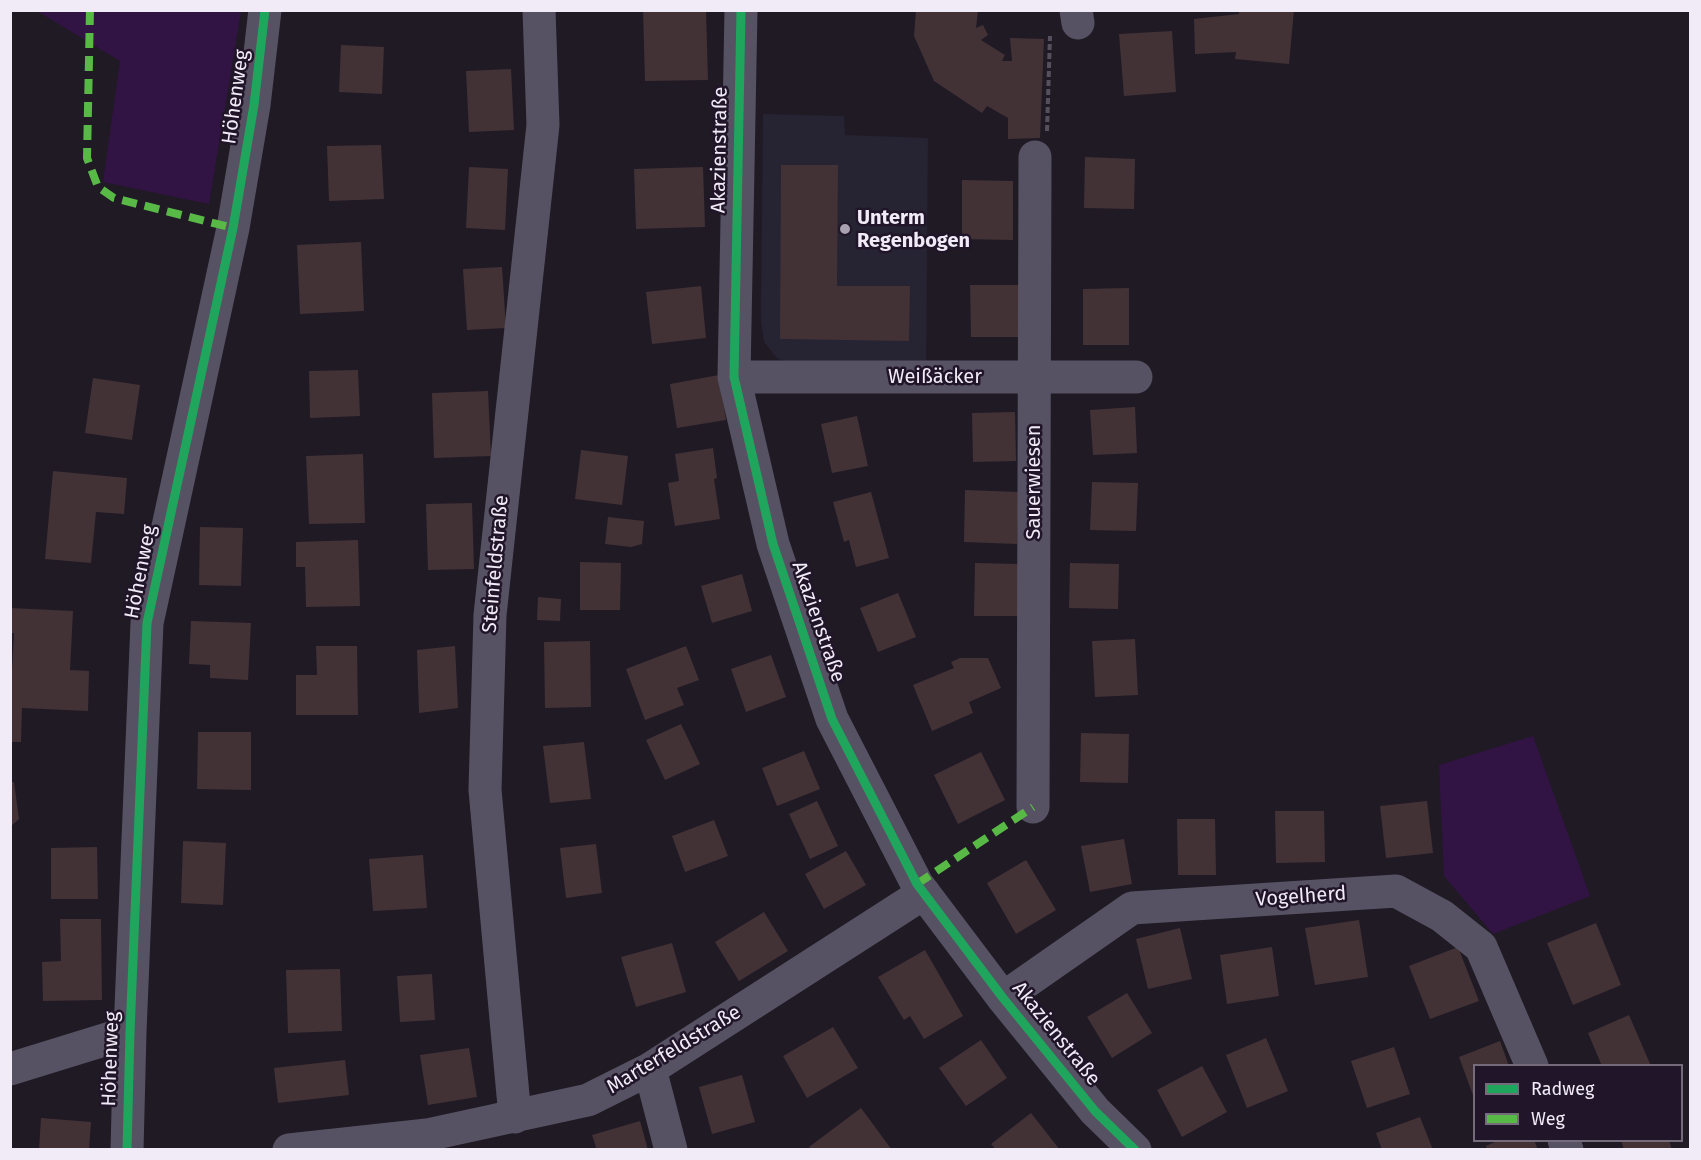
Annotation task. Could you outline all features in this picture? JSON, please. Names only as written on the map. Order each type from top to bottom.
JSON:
[{"type":"street","name":"Höhenweg","points":[[127,1149],[147,623],[233,228],[254,105],[265,10]]},
{"type":"street","name":"Steinfeldstraße","points":[[515,1117],[485,790],[490,615],[543,125],[539,10]]},
{"type":"street","name":"Akazienstraße","points":[[741,10],[734,377],[773,544],[832,719],[917,884],[1003,998],[1095,1111],[1135,1149]]},
{"type":"street","name":"Sauerwiesen","points":[[1033,807],[1035,157]]},
{"type":"street","name":"Weißäcker","points":[[734,377],[1136,377]]},
{"type":"street","name":"Vogelherd","points":[[1003,998],[1132,908],[1396,891],[1442,916],[1481,947],[1532,1064]]},
{"type":"street","name":"Marterfeldstraße","points":[[289,1149],[426,1142],[515,1117],[588,1100],[650,1069],[924,893]]},
{"type":"street","points":[[10,1069],[130,1032]]},
{"type":"street","points":[[650,1069],[671,1149]]},
{"type":"path","points":[[1035,157],[1047,143],[1050,29],[1077,17]]},
{"type":"shaded area","points":[[37,11],[241,11],[209,204],[103,182],[120,61]]},
{"type":"shaded area","name":"Unterm Regenbogen","points":[[763,114],[844,116],[845,135],[928,138],[926,361],[794,366],[777,358],[764,342],[761,321]]},
{"type":"shaded area","points":[[1533,736],[1590,896],[1493,934],[1444,876],[1439,765]]},
{"type":"building","points":[[643,10],[706,10],[708,80],[645,81]]},
{"type":"building","points":[[916,10],[978,10],[976,28],[983,25],[988,35],[981,40],[1005,55],[1002,61],[1012,61],[1010,38],[1044,39],[1040,138],[1008,139],[1008,118],[987,106],[982,113],[934,81],[914,36]]},
{"type":"building","points":[[1239,10],[1294,10],[1289,64],[1235,59],[1236,52],[1195,54],[1194,19],[1239,14]]},
{"type":"building","points":[[1172,31],[1176,92],[1124,96],[1119,34]]},
{"type":"building","points":[[341,45],[384,47],[382,94],[339,92]]},
{"type":"building","points":[[511,69],[514,130],[469,132],[466,71]]},
{"type":"building","points":[[381,145],[384,199],[329,201],[327,146]]},
{"type":"building","points":[[1085,157],[1135,159],[1134,209],[1084,208]]},
{"type":"building","points":[[781,165],[838,165],[837,286],[910,286],[909,341],[780,339]]},
{"type":"building","points":[[469,167],[508,169],[505,230],[466,228]]},
{"type":"building","points":[[703,167],[705,227],[636,229],[634,169]]},
{"type":"building","points":[[962,180],[1013,181],[1013,240],[962,239]]},
{"type":"building","points":[[361,242],[364,311],[300,314],[297,245]]},
{"type":"building","points":[[502,267],[506,328],[467,330],[463,269]]},
{"type":"building","points":[[970,285],[1020,285],[1020,337],[971,337]]},
{"type":"building","points":[[701,286],[706,338],[652,344],[646,292]]},
{"type":"building","points":[[1129,288],[1129,345],[1083,345],[1083,289]]},
{"type":"building","points":[[358,370],[360,416],[310,418],[309,371]]},
{"type":"building","points":[[719,375],[726,420],[677,428],[670,384]]},
{"type":"building","points":[[93,378],[140,385],[132,440],[85,433]]},
{"type":"building","points":[[488,391],[491,456],[434,458],[432,393]]},
{"type":"building","points":[[1135,407],[1137,453],[1093,455],[1090,410]]},
{"type":"building","points":[[1015,412],[1016,461],[973,462],[972,413]]},
{"type":"building","points":[[857,416],[868,466],[832,473],[821,424]]},
{"type":"building","points":[[713,448],[717,478],[714,479],[720,519],[675,526],[668,483],[679,481],[675,454]]},
{"type":"building","points":[[581,450],[628,456],[622,505],[575,499]]},
{"type":"building","points":[[363,454],[365,523],[309,524],[306,456]]},
{"type":"building","points":[[53,471],[127,478],[124,514],[96,512],[91,563],[45,559]]},
{"type":"building","points":[[1092,482],[1138,483],[1136,531],[1090,530]]},
{"type":"building","points":[[965,490],[1019,492],[1017,544],[964,542]]},
{"type":"building","points":[[871,492],[889,558],[856,567],[849,540],[844,542],[833,502]]},
{"type":"building","points":[[472,503],[474,569],[428,570],[426,504]]},
{"type":"building","points":[[608,517],[644,521],[642,544],[631,547],[605,544]]},
{"type":"building","points":[[200,527],[243,528],[241,586],[199,585]]},
{"type":"building","points":[[358,540],[360,606],[306,607],[305,567],[296,567],[296,542]]},
{"type":"building","points":[[580,562],[621,563],[620,610],[580,610]]},
{"type":"building","points":[[975,563],[1019,564],[1019,616],[974,616]]},
{"type":"building","points":[[1070,563],[1119,564],[1118,609],[1069,608]]},
{"type":"building","points":[[742,574],[752,611],[712,623],[701,586]]},
{"type":"building","points":[[898,593],[916,637],[878,652],[860,608]]},
{"type":"building","points":[[538,597],[561,599],[560,621],[537,620]]},
{"type":"building","points":[[10,608],[73,611],[70,670],[89,671],[88,711],[22,708],[21,742],[10,742],[10,669],[12,670],[14,633],[10,633]]},
{"type":"building","points":[[191,621],[251,623],[248,680],[210,678],[210,665],[189,664]]},
{"type":"building","points":[[1135,639],[1138,695],[1095,697],[1092,641]]},
{"type":"building","points":[[590,641],[591,707],[545,708],[544,642]]},
{"type":"building","points":[[316,646],[357,646],[358,715],[296,715],[296,675],[317,675]]},
{"type":"building","points":[[455,646],[458,708],[419,713],[417,650]]},
{"type":"building","points":[[686,646],[699,680],[677,688],[684,705],[645,720],[626,669]]},
{"type":"building","points":[[771,655],[786,697],[746,712],[731,669]]},
{"type":"building","points":[[960,658],[988,658],[1001,688],[969,702],[973,713],[932,731],[913,685],[954,668],[951,662]]},
{"type":"building","points":[[681,724],[700,764],[665,780],[646,740]]},
{"type":"building","points":[[198,732],[251,732],[251,790],[197,789]]},
{"type":"building","points":[[1081,733],[1129,734],[1128,783],[1080,782]]},
{"type":"building","points":[[584,742],[591,799],[550,803],[543,746]]},
{"type":"building","points":[[804,751],[820,789],[777,806],[762,768]]},
{"type":"building","points":[[981,752],[1005,800],[958,824],[934,775]]},
{"type":"building","points":[[10,782],[14,782],[19,819],[10,827]]},
{"type":"building","points":[[817,801],[838,846],[810,859],[789,814]]},
{"type":"building","points":[[1427,801],[1433,853],[1386,858],[1380,806]]},
{"type":"building","points":[[1275,811],[1324,811],[1325,862],[1276,863]]},
{"type":"building","points":[[1177,819],[1215,819],[1216,875],[1178,875]]},
{"type":"building","points":[[714,820],[728,856],[685,872],[672,836]]},
{"type":"building","points":[[1124,839],[1132,884],[1090,892],[1081,846]]},
{"type":"building","points":[[183,841],[226,843],[223,905],[181,903]]},
{"type":"building","points":[[596,844],[602,893],[566,898],[560,848]]},
{"type":"building","points":[[97,847],[98,899],[51,899],[51,848]]},
{"type":"building","points":[[846,851],[866,885],[824,909],[805,874]]},
{"type":"building","points":[[423,855],[427,908],[373,911],[369,859]]},
{"type":"building","points":[[1026,860],[1056,910],[1016,934],[987,883]]},
{"type":"building","points":[[764,912],[788,951],[739,981],[715,942]]},
{"type":"building","points":[[60,919],[101,919],[102,1000],[43,1001],[42,962],[61,961]]},
{"type":"building","points":[[1359,920],[1368,977],[1315,985],[1305,928]]},
{"type":"building","points":[[1596,923],[1621,985],[1573,1005],[1547,943]]},
{"type":"building","points":[[1180,928],[1192,979],[1148,989],[1136,939]]},
{"type":"building","points":[[672,943],[686,992],[636,1007],[621,957]]},
{"type":"building","points":[[1272,947],[1279,996],[1227,1004],[1220,955]]},
{"type":"building","points":[[1458,947],[1479,1001],[1430,1019],[1409,966]]},
{"type":"building","points":[[925,950],[963,1016],[924,1039],[910,1016],[904,1020],[878,977]]},
{"type":"building","points":[[340,969],[342,1031],[288,1033],[286,970]]},
{"type":"building","points":[[432,974],[435,1020],[400,1022],[397,976]]},
{"type":"building","points":[[1127,993],[1152,1033],[1112,1058],[1087,1017]]},
{"type":"building","points":[[1629,1015],[1650,1064],[1601,1064],[1588,1033]]},
{"type":"building","points":[[833,1027],[858,1068],[807,1098],[783,1056]]},
{"type":"building","points":[[1266,1038],[1288,1091],[1247,1108],[1226,1055]]},
{"type":"building","points":[[981,1040],[1007,1078],[966,1106],[939,1068]]},
{"type":"building","points":[[1500,1041],[1508,1064],[1473,1064],[1473,1095],[1459,1057]]},
{"type":"building","points":[[1394,1047],[1410,1094],[1367,1108],[1351,1061]]},
{"type":"building","points":[[469,1048],[477,1097],[428,1105],[420,1055]]},
{"type":"building","points":[[345,1060],[349,1095],[278,1103],[274,1068]]},
{"type":"building","points":[[1202,1066],[1227,1112],[1182,1137],[1157,1090]]},
{"type":"building","points":[[742,1075],[755,1122],[712,1134],[699,1087]]},
{"type":"building","points":[[861,1108],[892,1150],[811,1150],[809,1147]]},
{"type":"building","points":[[1031,1113],[1060,1150],[996,1150],[991,1144]]},
{"type":"building","points":[[1420,1117],[1433,1150],[1382,1150],[1376,1133]]},
{"type":"building","points":[[41,1118],[91,1122],[89,1150],[39,1150]]},
{"type":"building","points":[[640,1121],[648,1150],[597,1150],[592,1135]]},
{"type":"building","points":[[1495,1142],[1535,1142],[1538,1150],[1487,1150],[1486,1146]]},
{"type":"building","points":[[1622,1142],[1670,1142],[1672,1150],[1624,1150]]},
{"type":"marked path","points":[[90,10],[87,158],[98,187],[114,198],[233,228]]},
{"type":"marked path","points":[[917,884],[1033,807]]},
{"type":"cycle path","points":[[127,1150],[147,623],[233,228],[254,105],[265,10]]},
{"type":"cycle path","points":[[741,10],[734,377],[773,544],[832,719],[917,884],[1003,998],[1095,1111],[1135,1150]]},
{"type":"place","name":"Unterm Regenbogen","points":[[845,229]]}]
